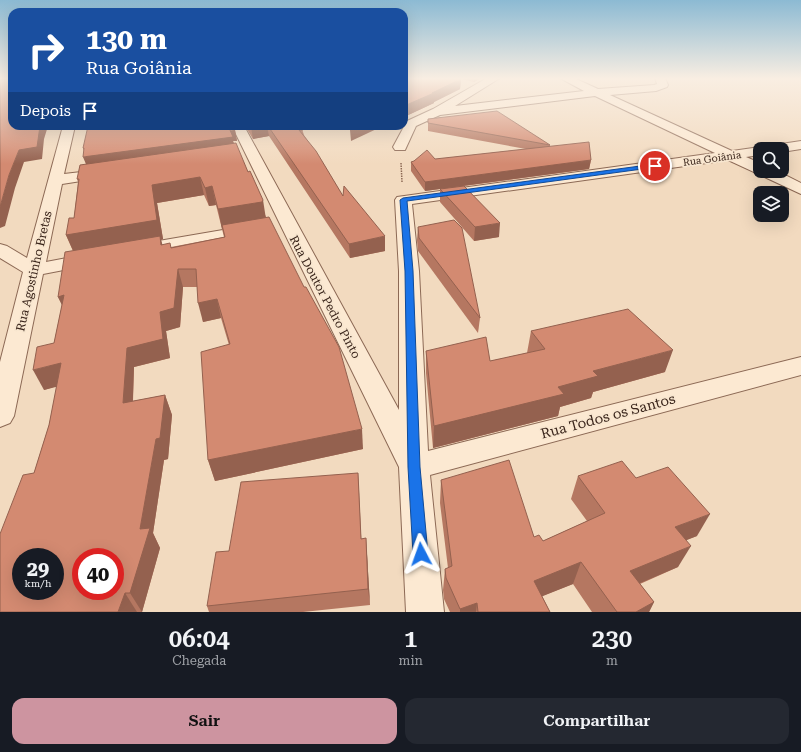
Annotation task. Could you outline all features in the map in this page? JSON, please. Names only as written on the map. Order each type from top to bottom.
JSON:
[{"type":"street","points":[[408,124],[447,107]]},
{"type":"street","points":[[437,112],[482,107]]},
{"type":"street","points":[[625,107],[753,166]]},
{"type":"street","name":"Rua Agostinho Bretas","points":[[0,416],[68,130]]},
{"type":"street","name":"Rua Doutor Pedro Pinto","points":[[240,130],[287,224],[414,467]]},
{"type":"street","points":[[400,147],[405,130]]},
{"type":"street","points":[[789,146],[801,144]]},
{"type":"street","points":[[236,155],[251,152]]},
{"type":"street","name":"Rua Goiânia","points":[[403,200],[753,152]]},
{"type":"street","points":[[55,180],[118,171]]},
{"type":"street","points":[[778,178],[801,189]]},
{"type":"street","points":[[403,200],[409,271],[414,467],[425,612]]},
{"type":"street","points":[[0,250],[34,270],[287,224]]},
{"type":"street","name":"Rua Todos os Santos","points":[[414,467],[801,366]]},
{"type":"path","points":[[400,147],[403,200]]},
{"type":"building","points":[[0,107],[8,107],[8,130],[39,130],[37,147],[19,150],[9,175],[0,207]]},
{"type":"building","points":[[497,111],[550,145],[428,123],[428,119]]},
{"type":"building","points":[[87,130],[230,130],[233,137],[83,157],[83,148]]},
{"type":"building","points":[[271,130],[299,130],[316,151],[343,196],[344,186],[385,236],[349,244]]},
{"type":"building","points":[[589,142],[591,160],[425,182],[411,162],[427,150],[435,159]]},
{"type":"building","points":[[236,143],[248,172],[250,171],[263,200],[262,202],[218,209],[212,186],[205,188],[200,177],[152,185],[157,220],[66,235],[69,218],[74,218],[79,179],[77,179],[80,165]]},
{"type":"building","points":[[464,186],[500,223],[475,227],[440,189]]},
{"type":"building","points":[[269,217],[304,287],[306,287],[339,347],[362,429],[208,460],[201,352],[230,344],[217,299],[198,303],[196,269],[178,269],[174,308],[160,312],[163,339],[127,348],[123,403],[165,395],[160,438],[156,439],[140,529],[150,528],[130,593],[125,593],[124,596],[124,548],[72,548],[72,600],[122,600],[118,612],[0,612],[0,534],[23,475],[34,473],[49,425],[61,363],[33,370],[37,347],[54,343],[64,295],[58,297],[65,252],[160,236],[161,245],[170,243],[171,248],[225,237],[222,225]]},
{"type":"building","points":[[454,220],[462,228],[480,318],[419,238],[418,227]]},
{"type":"building","points":[[628,309],[673,350],[593,371],[598,376],[558,387],[564,394],[434,426],[426,351],[486,337],[490,361],[545,349],[531,331]]},
{"type":"building","points":[[509,460],[534,537],[539,535],[543,541],[605,513],[578,476],[622,461],[636,478],[668,467],[710,514],[675,527],[691,546],[630,571],[654,602],[636,612],[617,612],[581,562],[534,581],[550,612],[478,612],[477,603],[460,609],[446,578],[445,569],[452,566],[441,480]]},
{"type":"building","points":[[358,473],[361,539],[366,538],[368,589],[207,606],[216,552],[229,551],[241,482]]},
{"type":"route","points":[[421,554],[414,467],[409,271],[403,200],[655,166]]}]
